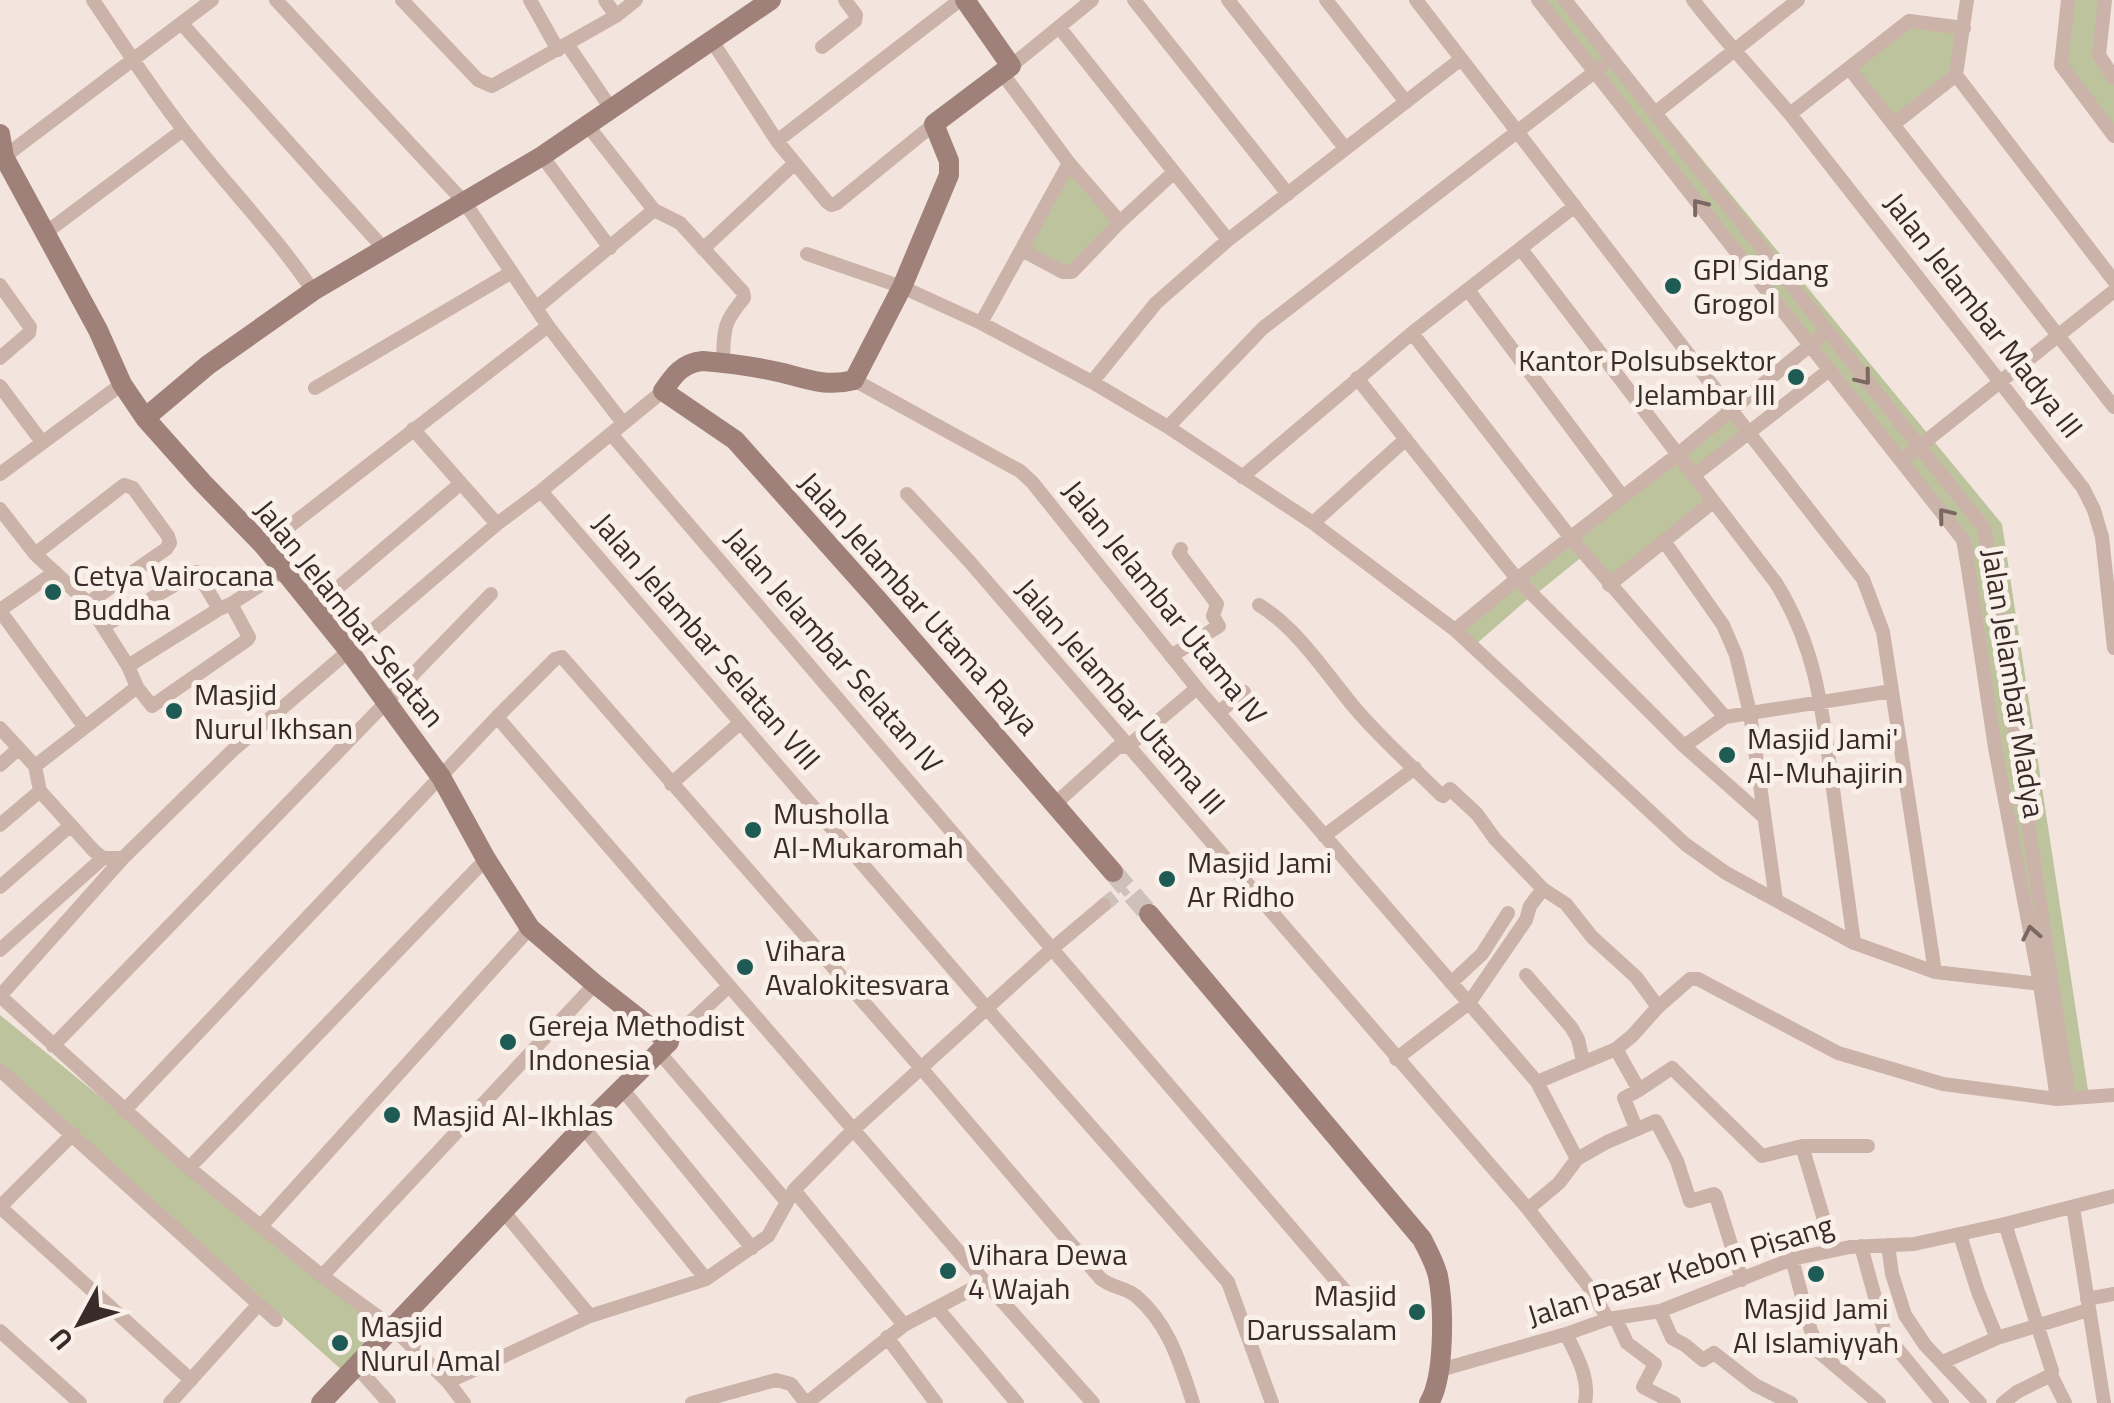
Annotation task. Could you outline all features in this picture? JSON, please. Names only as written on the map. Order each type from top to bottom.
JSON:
[{"type":"street","points":[[93,0],[183,130],[237,192],[313,291]]},
{"type":"street","points":[[4,158],[212,0]]},
{"type":"street","points":[[276,0],[465,202],[548,326],[623,423]]},
{"type":"street","points":[[402,0],[485,85],[492,86],[616,16],[636,0]]},
{"type":"street","points":[[530,0],[612,110]]},
{"type":"street","points":[[605,0],[616,16]]},
{"type":"street","points":[[822,47],[855,21],[856,15],[846,0]]},
{"type":"street","points":[[712,41],[777,141],[832,204],[1092,0]]},
{"type":"street","points":[[1134,0],[1288,194]]},
{"type":"street","points":[[1228,0],[1346,148]]},
{"type":"street","points":[[1326,0],[1406,102]]},
{"type":"street","points":[[1416,0],[1863,578],[1883,632],[1935,972]]},
{"type":"street","name":"Jalan Jelambar Madya","points":[[1538,0],[1964,541],[1995,748],[2063,1098]]},
{"type":"street","name":"Jalan Jelambar Madya","points":[[1565,0],[1984,528],[2054,983],[2063,1098]]},
{"type":"street","name":"Jalan Jelambar Madya III","points":[[1693,0],[1790,114],[2083,488],[2102,537],[2114,648]]},
{"type":"street","points":[[1655,112],[1798,0]]},
{"type":"street","points":[[1894,124],[1956,75],[1967,0]]},
{"type":"street","points":[[2068,0],[2061,65],[2114,136]]},
{"type":"street","points":[[2105,0],[2099,56],[2114,78]]},
{"type":"street","points":[[777,141],[966,1],[1006,70],[1069,164],[1120,222]]},
{"type":"street","points":[[145,418],[208,366],[313,291],[542,156],[712,41],[758,4]]},
{"type":"street","points":[[1790,114],[1909,21],[1964,28]]},
{"type":"street","points":[[182,24],[386,250]]},
{"type":"street","points":[[1059,27],[1228,240]]},
{"type":"street","points":[[1168,427],[1263,328],[1611,58]]},
{"type":"street","points":[[1092,382],[1156,303],[1228,240],[1461,59]]},
{"type":"street","points":[[1849,68],[2114,407]]},
{"type":"street","points":[[1956,75],[2114,281]]},
{"type":"street","points":[[464,1403],[392,1327],[322,1276],[189,1168],[0,996],[123,858],[233,750],[497,524],[664,391],[677,371],[693,362],[723,363],[785,373],[816,383],[854,380],[902,287],[950,169],[934,124]]},
{"type":"street","points":[[588,126],[654,210],[680,224],[744,295],[726,321],[723,363]]},
{"type":"street","points":[[44,234],[183,130]]},
{"type":"street","name":"Jalan Jelambar Selatan","points":[[0,134],[4,158],[98,330],[122,384],[145,418],[264,546],[349,651],[440,777],[530,928],[664,1047],[904,1325]]},
{"type":"street","points":[[542,156],[610,248]]},
{"type":"street","points":[[703,248],[795,163]]},
{"type":"street","points":[[981,323],[1069,164]]},
{"type":"street","points":[[1022,250],[1068,273],[1075,270],[1173,173]]},
{"type":"street","points":[[1242,477],[1412,333],[1575,206]]},
{"type":"street","points":[[536,308],[654,210]]},
{"type":"street","points":[[1521,249],[1788,602],[1808,648],[1821,701],[1854,943]]},
{"type":"street","points":[[807,254],[902,287],[981,323],[1092,382],[1313,523],[1455,630],[1684,844],[1726,874],[1854,943],[1935,972],[2040,984]]},
{"type":"street","points":[[315,388],[512,272]]},
{"type":"street","points":[[0,284],[30,327],[29,334],[0,358]]},
{"type":"street","points":[[1468,290],[1622,496]]},
{"type":"street","points":[[1901,461],[2114,291]]},
{"type":"street","points":[[264,546],[548,326]]},
{"type":"street","points":[[1455,630],[1826,332]]},
{"type":"street","points":[[1412,333],[1570,538],[1725,716]]},
{"type":"street","points":[[1693,476],[1828,371]]},
{"type":"street","points":[[1357,378],[1517,579],[1684,746],[1764,818]]},
{"type":"street","name":"Jalan Jelambar Utama IV","points":[[854,380],[1020,471],[1032,482],[1197,688],[1537,1082],[1577,1158]]},
{"type":"street","points":[[0,474],[122,384]]},
{"type":"street","points":[[0,386],[42,442]]},
{"type":"street","name":"Jalan Jelambar Utama Raya","points":[[664,391],[734,440],[1113,872]]},
{"type":"street","points":[[413,429],[497,524]]},
{"type":"street","name":"Jalan Jelambar Selatan IV","points":[[611,434],[1352,1299]]},
{"type":"street","points":[[1313,523],[1406,439]]},
{"type":"street","points":[[314,608],[460,484]]},
{"type":"street","points":[[35,554],[124,485],[133,488],[170,543],[88,604]]},
{"type":"street","name":"Jalan Jelambar Selatan VIII","points":[[541,491],[1228,1282],[1272,1403]]},
{"type":"street","name":"Jalan Jelambar Utama III","points":[[906,494],[969,561],[1528,1209],[1587,1284],[1624,1340],[1655,1364],[1643,1387],[1674,1403]]},
{"type":"street","points":[[1609,585],[1713,502]]},
{"type":"street","points":[[0,509],[35,554],[88,604],[152,706],[249,637],[197,572],[104,626]]},
{"type":"street","points":[[1664,542],[1727,632],[1736,655],[1750,713],[1776,900]]},
{"type":"street","points":[[1171,656],[1219,626],[1213,616],[1216,604],[1179,553],[1181,549]]},
{"type":"street","points":[[128,666],[284,570]]},
{"type":"street","points":[[55,572],[0,611],[84,726]]},
{"type":"street","points":[[53,1046],[491,594]]},
{"type":"street","points":[[1259,605],[1276,616],[1356,710],[1441,795],[1450,789],[1544,889],[1566,904],[1592,938],[1636,977],[1658,1007]]},
{"type":"street","points":[[124,1111],[496,717],[555,659],[565,659],[1100,1278],[1132,1292],[1156,1316],[1174,1346],[1193,1403]]},
{"type":"street","points":[[35,766],[137,687]]},
{"type":"street","points":[[1056,803],[1116,749],[1127,746],[1197,688]]},
{"type":"street","points":[[1684,746],[1725,716],[1892,691]]},
{"type":"street","points":[[1218,712],[1244,692]]},
{"type":"street","points":[[496,717],[1093,1403]]},
{"type":"street","points":[[1991,723],[2012,721]]},
{"type":"street","points":[[671,784],[740,723]]},
{"type":"street","points":[[0,728],[9,757],[35,766]]},
{"type":"street","points":[[1995,748],[2016,748]]},
{"type":"street","points":[[35,766],[40,791],[94,852],[104,858],[123,858]]},
{"type":"street","points":[[1324,836],[1415,768]]},
{"type":"street","points":[[0,826],[40,791]]},
{"type":"street","points":[[0,887],[70,824]]},
{"type":"street","points":[[0,950],[104,858]]},
{"type":"street","points":[[189,1168],[486,860]]},
{"type":"street","points":[[1396,1059],[1469,1003],[1544,889]]},
{"type":"street","points":[[448,1382],[590,1316],[706,1279],[752,1248],[768,1236],[790,1196],[854,1130],[1104,905]]},
{"type":"street","points":[[1451,983],[1482,954],[1508,913]]},
{"type":"street","points":[[1149,914],[1422,1239],[1438,1279],[1441,1320],[1440,1370],[1430,1402]]},
{"type":"street","points":[[261,1226],[530,928]]},
{"type":"street","points":[[1526,975],[1571,1026],[1583,1061]]},
{"type":"street","points":[[1537,1082],[1616,1049],[1690,979],[1698,979],[1838,1053],[1943,1084],[2063,1098],[2114,1095]]},
{"type":"street","points":[[322,1276],[595,984]]},
{"type":"street","points":[[321,1403],[583,1127],[730,986]]},
{"type":"street","points":[[1616,1049],[1639,1090]]},
{"type":"street","points":[[1636,1128],[1624,1098],[1672,1068],[1759,1155],[1765,1157],[1802,1146],[1868,1146]]},
{"type":"street","points":[[0,1070],[276,1320]]},
{"type":"street","points":[[622,1090],[752,1248]]},
{"type":"street","points":[[1528,1209],[1559,1183],[1577,1158],[1656,1121],[1677,1161],[1690,1201],[1716,1194],[1742,1280]]},
{"type":"street","points":[[583,1127],[706,1279]]},
{"type":"street","points":[[73,1134],[0,1208],[191,1380]]},
{"type":"street","points":[[1802,1146],[1833,1250]]},
{"type":"street","name":"Jalan Pasar Kebon Pisang","points":[[1440,1370],[1612,1319],[1660,1311],[1792,1259],[1861,1246],[1914,1244],[2114,1196]]},
{"type":"street","points":[[2072,1207],[2104,1403]]},
{"type":"street","points":[[504,1212],[590,1316]]},
{"type":"street","points":[[2005,1224],[2051,1374],[2065,1403]]},
{"type":"street","points":[[1960,1234],[1997,1338]]},
{"type":"street","points":[[1888,1245],[1905,1315],[1925,1345],[1980,1403]]},
{"type":"street","points":[[1861,1246],[1885,1334],[1942,1403]]},
{"type":"street","points":[[1792,1259],[1818,1349],[1878,1403]]},
{"type":"street","points":[[692,1403],[776,1380],[791,1384],[806,1403],[904,1325],[985,1282]]},
{"type":"street","points":[[1943,1362],[2114,1294]]},
{"type":"street","points":[[170,1403],[258,1306]]},
{"type":"street","points":[[937,1308],[1017,1403]]},
{"type":"street","points":[[1660,1311],[1672,1338],[1703,1360],[1714,1354],[1755,1385],[1791,1403]]},
{"type":"street","points":[[0,1330],[80,1403]]},
{"type":"street","points":[[1566,1334],[1584,1371],[1585,1403]]},
{"type":"street","points":[[887,1338],[936,1403]]},
{"type":"street","points":[[356,1366],[389,1403]]},
{"type":"street","points":[[2003,1403],[2051,1374]]},
{"type":"green space","points":[[1540,0],[1571,0],[2002,524],[2088,1090],[2053,1098],[1956,540]]},
{"type":"green space","points":[[2074,0],[2102,0],[2095,48],[2114,83],[2114,133],[2066,68]]},
{"type":"green space","points":[[1902,27],[1956,33],[1951,73],[1895,117],[1854,68]]},
{"type":"green space","points":[[1069,170],[1113,221],[1067,273],[1024,247]]},
{"type":"green space","points":[[1731,411],[1747,433],[1692,475],[1680,456]]},
{"type":"green space","points":[[1673,459],[1710,503],[1610,582],[1572,537]]},
{"type":"green space","points":[[1570,540],[1583,556],[1536,594],[1520,579]]},
{"type":"green space","points":[[1517,581],[1531,596],[1475,645],[1457,630]]},
{"type":"green space","points":[[0,1015],[384,1328],[344,1372],[0,1063]]},
{"type":"tunnel","points":[[1113,872],[1149,914]]},
{"type":"tunnel","points":[[1104,905],[1126,887]]},
{"type":"place","name":"GPI Sidang Grogol","points":[[1673,286]]},
{"type":"place","name":"Kantor Polsubsektor Jelambar III","points":[[1796,377]]},
{"type":"place","name":"Cetya Vairocana Buddha","points":[[53,592]]},
{"type":"place","name":"Masjid Nurul Ikhsan","points":[[174,711]]},
{"type":"place","name":"Masjid Jami' Al-Muhajirin","points":[[1727,755]]},
{"type":"place","name":"Musholla Al-Mukaromah","points":[[753,830]]},
{"type":"place","name":"Masjid Jami Ar Ridho","points":[[1167,879]]},
{"type":"place","name":"Vihara Avalokitesvara","points":[[745,967]]},
{"type":"place","name":"Gereja Methodist Indonesia","points":[[508,1042]]},
{"type":"place","name":"Masjid Al-Ikhlas","points":[[392,1115]]},
{"type":"place","name":"Vihara Dewa 4 Wajah","points":[[948,1271]]},
{"type":"place","name":"Masjid Jami Al Islamiyyah","points":[[1816,1274]]},
{"type":"place","name":"Masjid Darussalam","points":[[1417,1312]]},
{"type":"place","name":"Masjid Nurul Amal","points":[[340,1343]]}]
